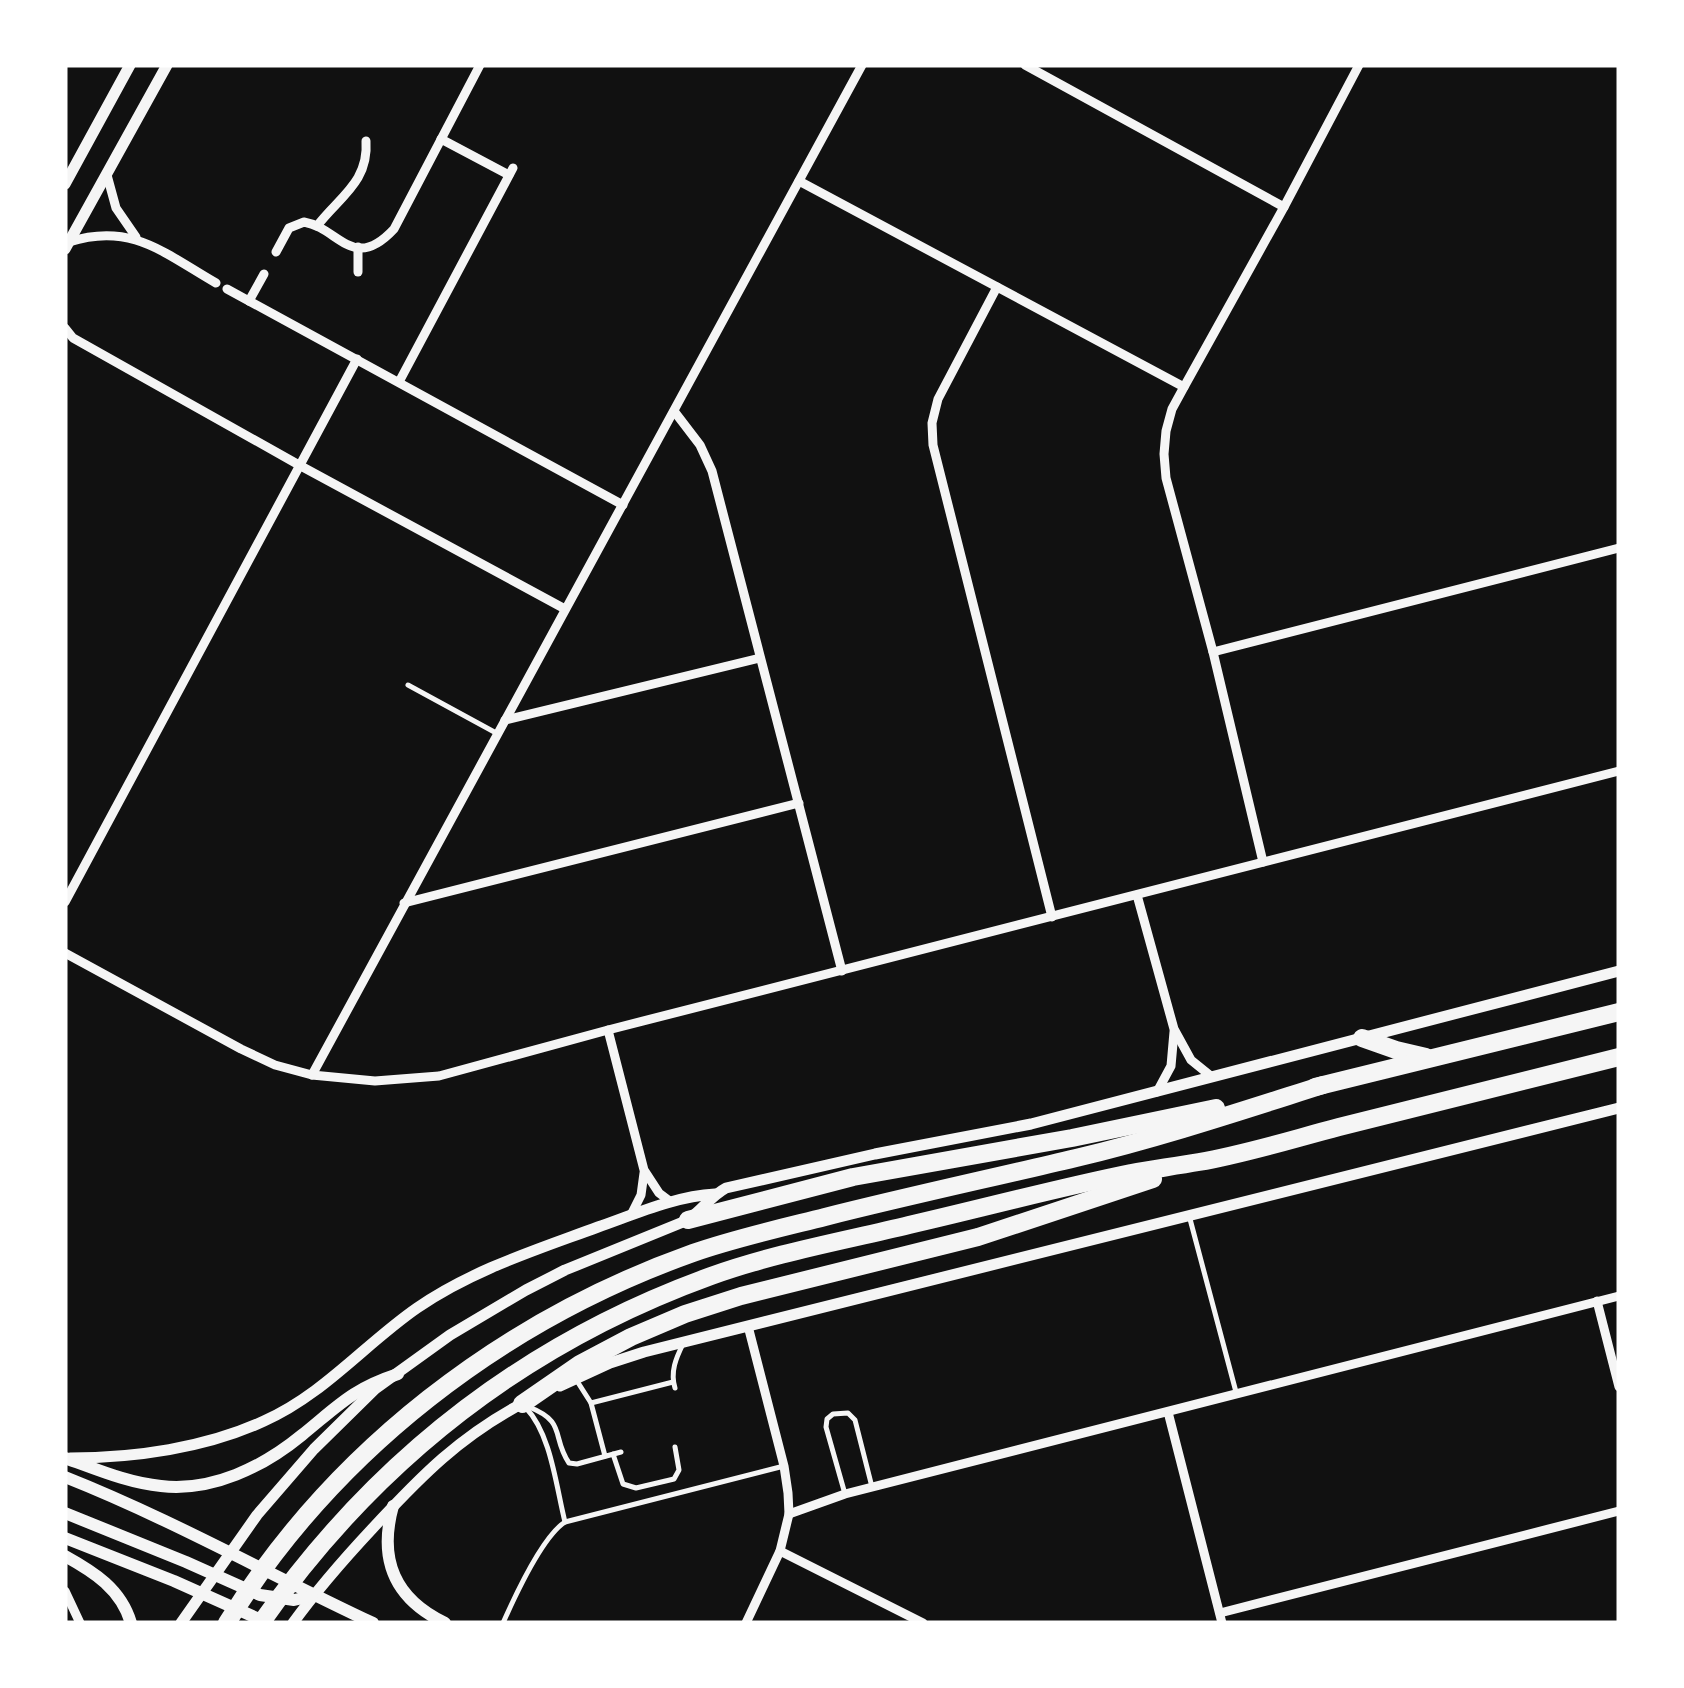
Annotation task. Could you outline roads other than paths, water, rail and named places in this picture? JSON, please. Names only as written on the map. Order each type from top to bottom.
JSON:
[{"type":"highway","points":[[227,1623],[286,1539],[334,1484],[386,1434],[500,1346],[628,1278],[695,1252],[765,1232],[1128,1145],[1323,1086],[1619,1012]]},
{"type":"highway","points":[[1362,1038],[1432,1058]]},
{"type":"highway","points":[[522,1404],[580,1364],[685,1314],[760,1291],[978,1237],[1201,1162],[1619,1056]]},
{"type":"highway","points":[[688,1220],[852,1177],[1072,1138],[1323,1086]]},
{"type":"highway","points":[[265,1623],[310,1557],[342,1520],[434,1431],[539,1356],[610,1318],[714,1275],[776,1257],[1132,1173],[1201,1162]]},
{"type":"main road","points":[[65,1458],[164,1487],[216,1482],[291,1444],[354,1392],[398,1374]]},
{"type":"main road","points":[[65,1476],[130,1503],[373,1623]]},
{"type":"main road","points":[[392,1506],[387,1532],[396,1582],[419,1608],[445,1623]]},
{"type":"main road","points":[[65,1513],[272,1599],[312,1596]]},
{"type":"main road","points":[[65,1538],[265,1623]]},
{"type":"main road","points":[[65,1556],[102,1579],[122,1601],[132,1623]]},
{"type":"street","points":[[65,184],[130,65]]},
{"type":"street","points":[[67,246],[167,65]]},
{"type":"street","points":[[276,252],[289,228],[304,222],[348,246],[358,247],[378,242],[394,229],[480,65]]},
{"type":"street","points":[[312,1076],[862,65]]},
{"type":"street","points":[[1025,65],[1284,206]]},
{"type":"street","points":[[1263,862],[1166,478],[1166,431],[1172,409],[1359,65]]},
{"type":"street","points":[[399,382],[511,171],[441,140]]},
{"type":"street","points":[[317,226],[360,176],[365,165],[366,141]]},
{"type":"street","points":[[107,173],[116,208],[138,239]]},
{"type":"street","points":[[799,181],[1184,387]]},
{"type":"street","points":[[67,246],[103,234],[138,239],[216,283]]},
{"type":"street","points":[[358,247],[358,272]]},
{"type":"street","points":[[249,301],[264,274]]},
{"type":"street","points":[[997,287],[938,399],[932,434],[1052,917]]},
{"type":"street","points":[[228,289],[623,504]]},
{"type":"street","points":[[65,328],[69,338],[565,610]]},
{"type":"street","points":[[65,902],[357,359]]},
{"type":"street","points":[[674,411],[700,445],[712,472],[842,971]]},
{"type":"street","points":[[1212,652],[1619,548]]},
{"type":"street","points":[[505,720],[760,658]]},
{"type":"street","points":[[65,953],[276,1065],[312,1076],[375,1081],[439,1076],[1619,771]]},
{"type":"street","points":[[404,904],[798,804]]},
{"type":"street","points":[[1137,895],[1174,1029],[1192,1060],[1212,1077]]},
{"type":"street","points":[[181,1623],[257,1515],[357,1405],[450,1334],[565,1270],[688,1220],[726,1188],[1018,1126],[1619,971]]},
{"type":"street","points":[[1157,1092],[1171,1066],[1174,1029]]},
{"type":"street","points":[[608,1030],[644,1170],[659,1192],[672,1202]]},
{"type":"street","points":[[292,1623],[392,1506],[448,1451],[522,1404],[625,1358],[1619,1108]]},
{"type":"street","points":[[631,1215],[641,1195],[644,1170]]},
{"type":"street","points":[[65,1458],[188,1445],[266,1420],[308,1397],[442,1292],[511,1259],[631,1215],[694,1196],[715,1194]]},
{"type":"street","points":[[789,1514],[844,1494],[1619,1296]]},
{"type":"street","points":[[1597,1302],[1619,1386]]},
{"type":"street","points":[[746,1623],[780,1552],[789,1514],[784,1466],[748,1326]]},
{"type":"street","points":[[1168,1412],[1221,1618],[1619,1511]]},
{"type":"street","points":[[780,1552],[923,1623]]},
{"type":"street","points":[[65,1592],[80,1623]]},
{"type":"lane","points":[[408,685],[498,734]]},
{"type":"lane","points":[[1189,1216],[1237,1394]]},
{"type":"lane","points":[[591,1403],[674,1385],[675,1363],[684,1343]]},
{"type":"lane","points":[[574,1379],[591,1403],[605,1456]]},
{"type":"lane","points":[[522,1404],[552,1420],[569,1462],[577,1464],[617,1453],[623,1484],[636,1488],[674,1478],[679,1470],[675,1447]]},
{"type":"lane","points":[[522,1404],[543,1434],[566,1522]]},
{"type":"lane","points":[[844,1494],[826,1427],[833,1414],[848,1414],[855,1420],[872,1487]]},
{"type":"lane","points":[[503,1623],[546,1540],[558,1526],[784,1466]]}]
